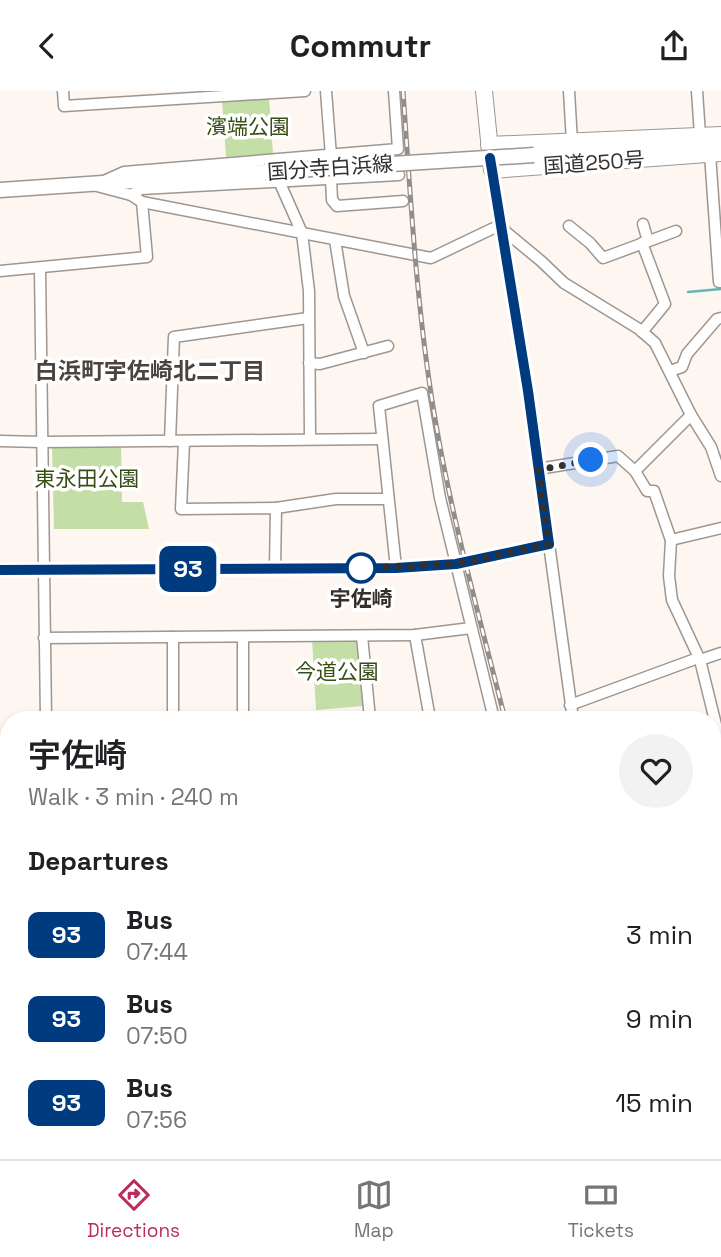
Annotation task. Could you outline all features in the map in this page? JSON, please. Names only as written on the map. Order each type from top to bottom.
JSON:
[{"type":"highway","points":[[484,91],[492,170]]},
{"type":"highway","name":"国道250号","points":[[489,145],[721,135]]},
{"type":"highway","name":"国道250号","points":[[492,170],[718,149]]},
{"type":"main road","name":"国分寺白浜線","points":[[0,190],[534,155],[659,148],[718,149]]},
{"type":"street","points":[[63,91],[64,106],[129,96],[305,91]]},
{"type":"street","points":[[326,91],[331,156]]},
{"type":"street","points":[[95,185],[124,171],[398,149],[394,91]]},
{"type":"street","points":[[569,91],[572,142]]},
{"type":"street","points":[[697,91],[700,135]]},
{"type":"street","points":[[718,149],[721,282]]},
{"type":"street","points":[[492,170],[549,544],[571,711]]},
{"type":"street","points":[[131,195],[141,188],[399,175]]},
{"type":"street","points":[[331,179],[332,200],[337,206],[403,201]]},
{"type":"street","points":[[279,181],[302,233],[309,291],[310,438]]},
{"type":"street","points":[[95,185],[131,195],[142,202],[431,258],[501,226]]},
{"type":"street","points":[[0,271],[147,257],[142,202]]},
{"type":"street","points":[[642,332],[666,304],[645,242],[643,224]]},
{"type":"street","points":[[501,226],[564,283],[655,342],[691,415],[711,447],[721,476]]},
{"type":"street","points":[[569,226],[603,258],[676,231]]},
{"type":"street","points":[[335,240],[344,296],[364,353]]},
{"type":"street","points":[[40,269],[46,711]]},
{"type":"street","points":[[170,442],[174,337],[308,318]]},
{"type":"street","points":[[670,371],[682,366],[687,354],[717,319],[721,318]]},
{"type":"street","points":[[309,363],[320,364],[388,346]]},
{"type":"street","points":[[396,568],[379,406],[422,393],[440,498],[493,711]]},
{"type":"street","points":[[635,471],[691,415]]},
{"type":"street","points":[[0,441],[382,439]]},
{"type":"street","points":[[184,442],[181,509],[276,508],[336,499],[388,499]]},
{"type":"street","points":[[538,470],[618,456],[635,471],[648,491],[654,491],[671,540],[669,576],[672,600],[699,659],[712,711]]},
{"type":"street","points":[[275,569],[276,508]]},
{"type":"street","points":[[671,540],[721,529]]},
{"type":"street","points":[[0,570],[396,568],[456,564],[549,544]]},
{"type":"street","points":[[44,638],[415,635],[471,628]]},
{"type":"street","points":[[415,635],[429,711]]},
{"type":"street","points":[[362,636],[369,711]]},
{"type":"street","points":[[173,637],[173,711]]},
{"type":"street","points":[[243,637],[243,711]]},
{"type":"street","points":[[570,705],[721,653]]},
{"type":"green space","name":"濱端公園","points":[[269,98],[273,154],[226,157],[222,100]]},
{"type":"green space","name":"東永田公園","points":[[52,444],[121,445],[122,502],[143,502],[149,529],[54,529]]},
{"type":"green space","name":"今道公園","points":[[312,639],[356,639],[363,706],[316,710]]},
{"type":"waterway","points":[[688,292],[721,289]]},
{"type":"railway","points":[[403,91],[416,261],[430,388],[451,503],[503,711]]},
{"type":"bus line","name":"93","points":[[0,570],[440,566],[549,544],[528,391],[490,158]]},
{"type":"place","name":"宇佐崎","points":[[361,568]]},
{"type":"district","name":"白浜町宇佐崎北二丁目","points":[[150,371]]},
{"type":"route","points":[[361,568],[456,564],[549,544],[538,470],[591,460]]}]
